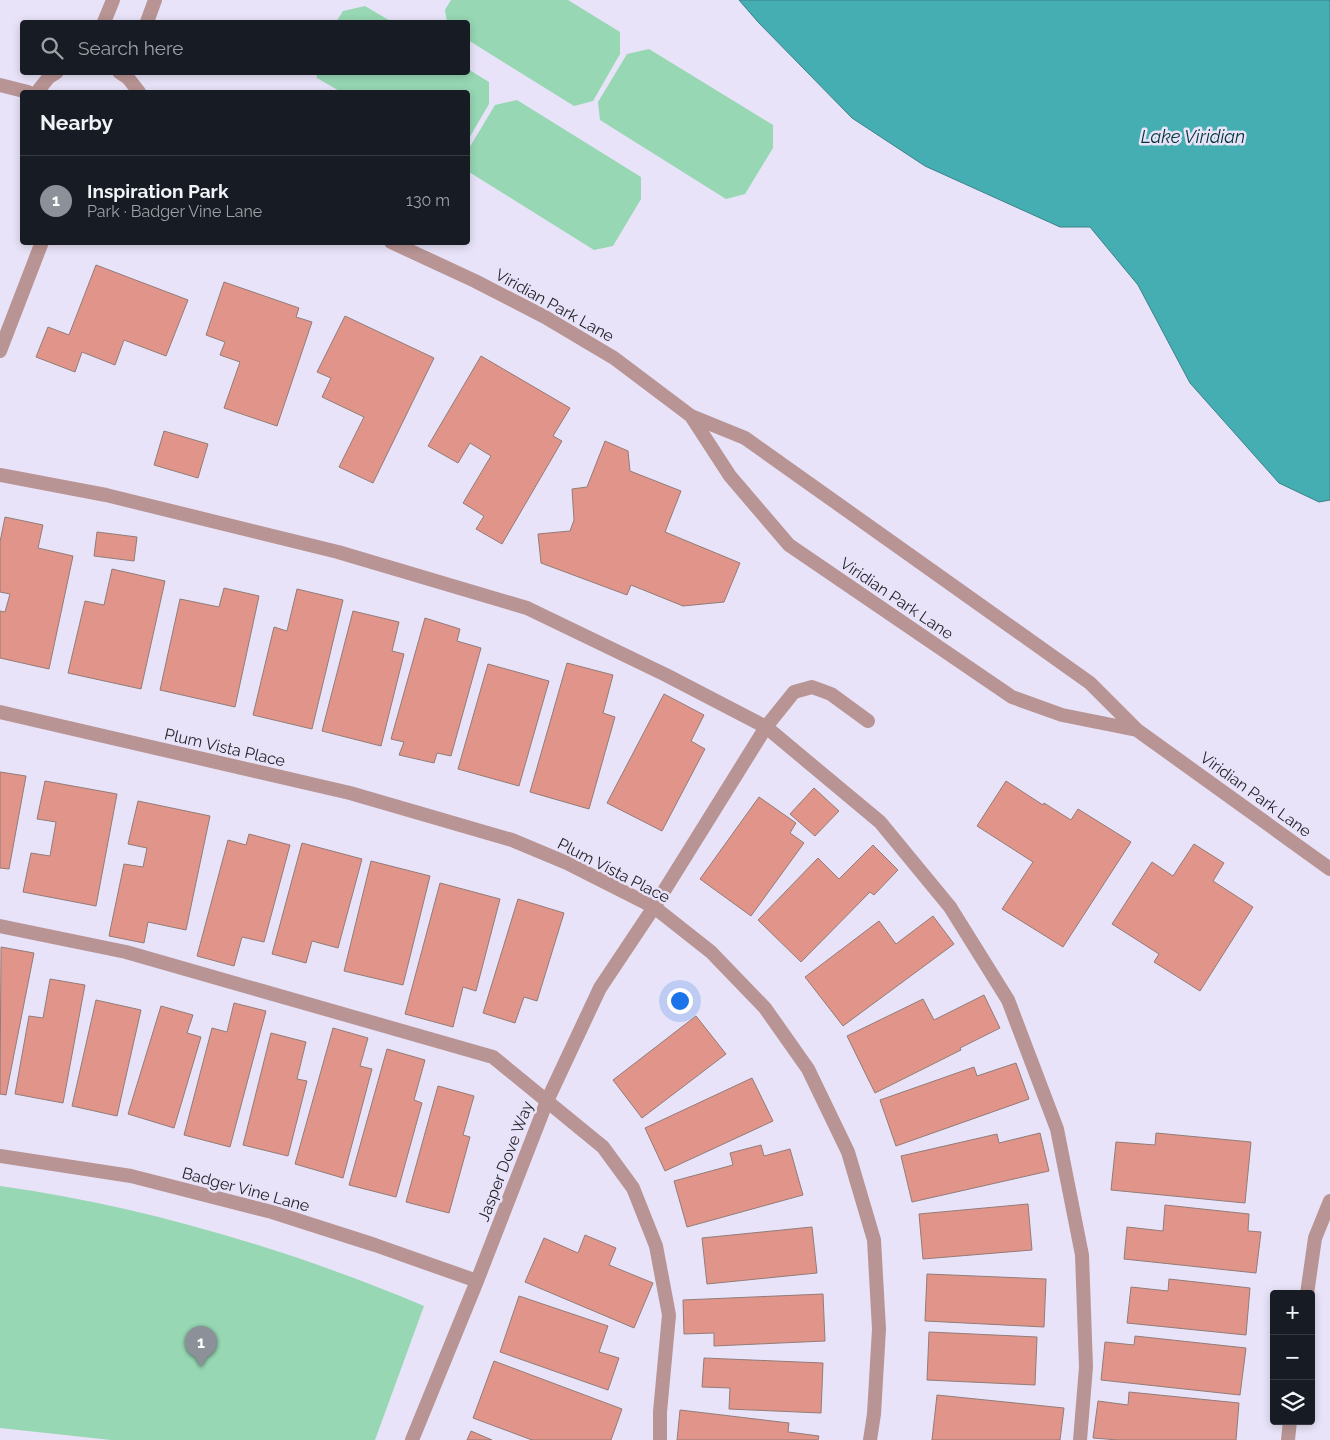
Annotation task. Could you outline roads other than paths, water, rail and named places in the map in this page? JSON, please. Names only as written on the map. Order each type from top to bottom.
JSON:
[{"type":"street","points":[[105,20],[113,0]]},
{"type":"street","points":[[148,20],[155,0]]},
{"type":"street","points":[[39,90],[52,75]]},
{"type":"street","points":[[126,75],[137,90]]},
{"type":"street","points":[[0,85],[20,90]]},
{"type":"street","points":[[0,351],[41,245]]},
{"type":"street","name":"Viridian Park Lane","points":[[397,245],[475,281],[545,317],[614,358],[692,416],[745,438],[1090,683],[1137,730],[1330,869]]},
{"type":"street","name":"Viridian Park Lane","points":[[692,416],[730,476],[788,545],[1012,697],[1062,715],[1137,730]]},
{"type":"street","points":[[0,475],[106,496],[338,552],[527,608],[666,675],[766,727],[880,822],[950,907],[1008,1000],[1057,1129],[1082,1255],[1086,1367],[1080,1440]]},
{"type":"street","name":"Jasper Dove Way","points":[[412,1440],[547,1101],[600,988],[654,907],[766,727],[794,692],[812,687],[831,694],[868,721]]},
{"type":"street","name":"Plum Vista Place","points":[[0,712],[350,793],[512,840],[567,863],[654,907],[711,952],[765,1008],[808,1069],[848,1152],[874,1240],[879,1329],[874,1414],[870,1440]]},
{"type":"street","points":[[0,926],[126,952],[493,1057],[603,1148],[633,1188],[656,1246],[669,1316],[660,1412],[660,1440]]},
{"type":"street","name":"Badger Vine Lane","points":[[0,1156],[132,1176],[272,1212],[375,1245],[476,1281]]},
{"type":"street","points":[[1308,1290],[1316,1238],[1330,1201]]},
{"type":"street","points":[[1288,1440],[1290,1425]]},
{"type":"water","name":"Lake Viridian","points":[[739,0],[1330,0],[1330,500],[1319,502],[1279,483],[1190,383],[1138,285],[1090,227],[1060,227],[925,166],[852,118]]},
{"type":"place","name":"Inspiration Park","points":[[201,1367]]}]
